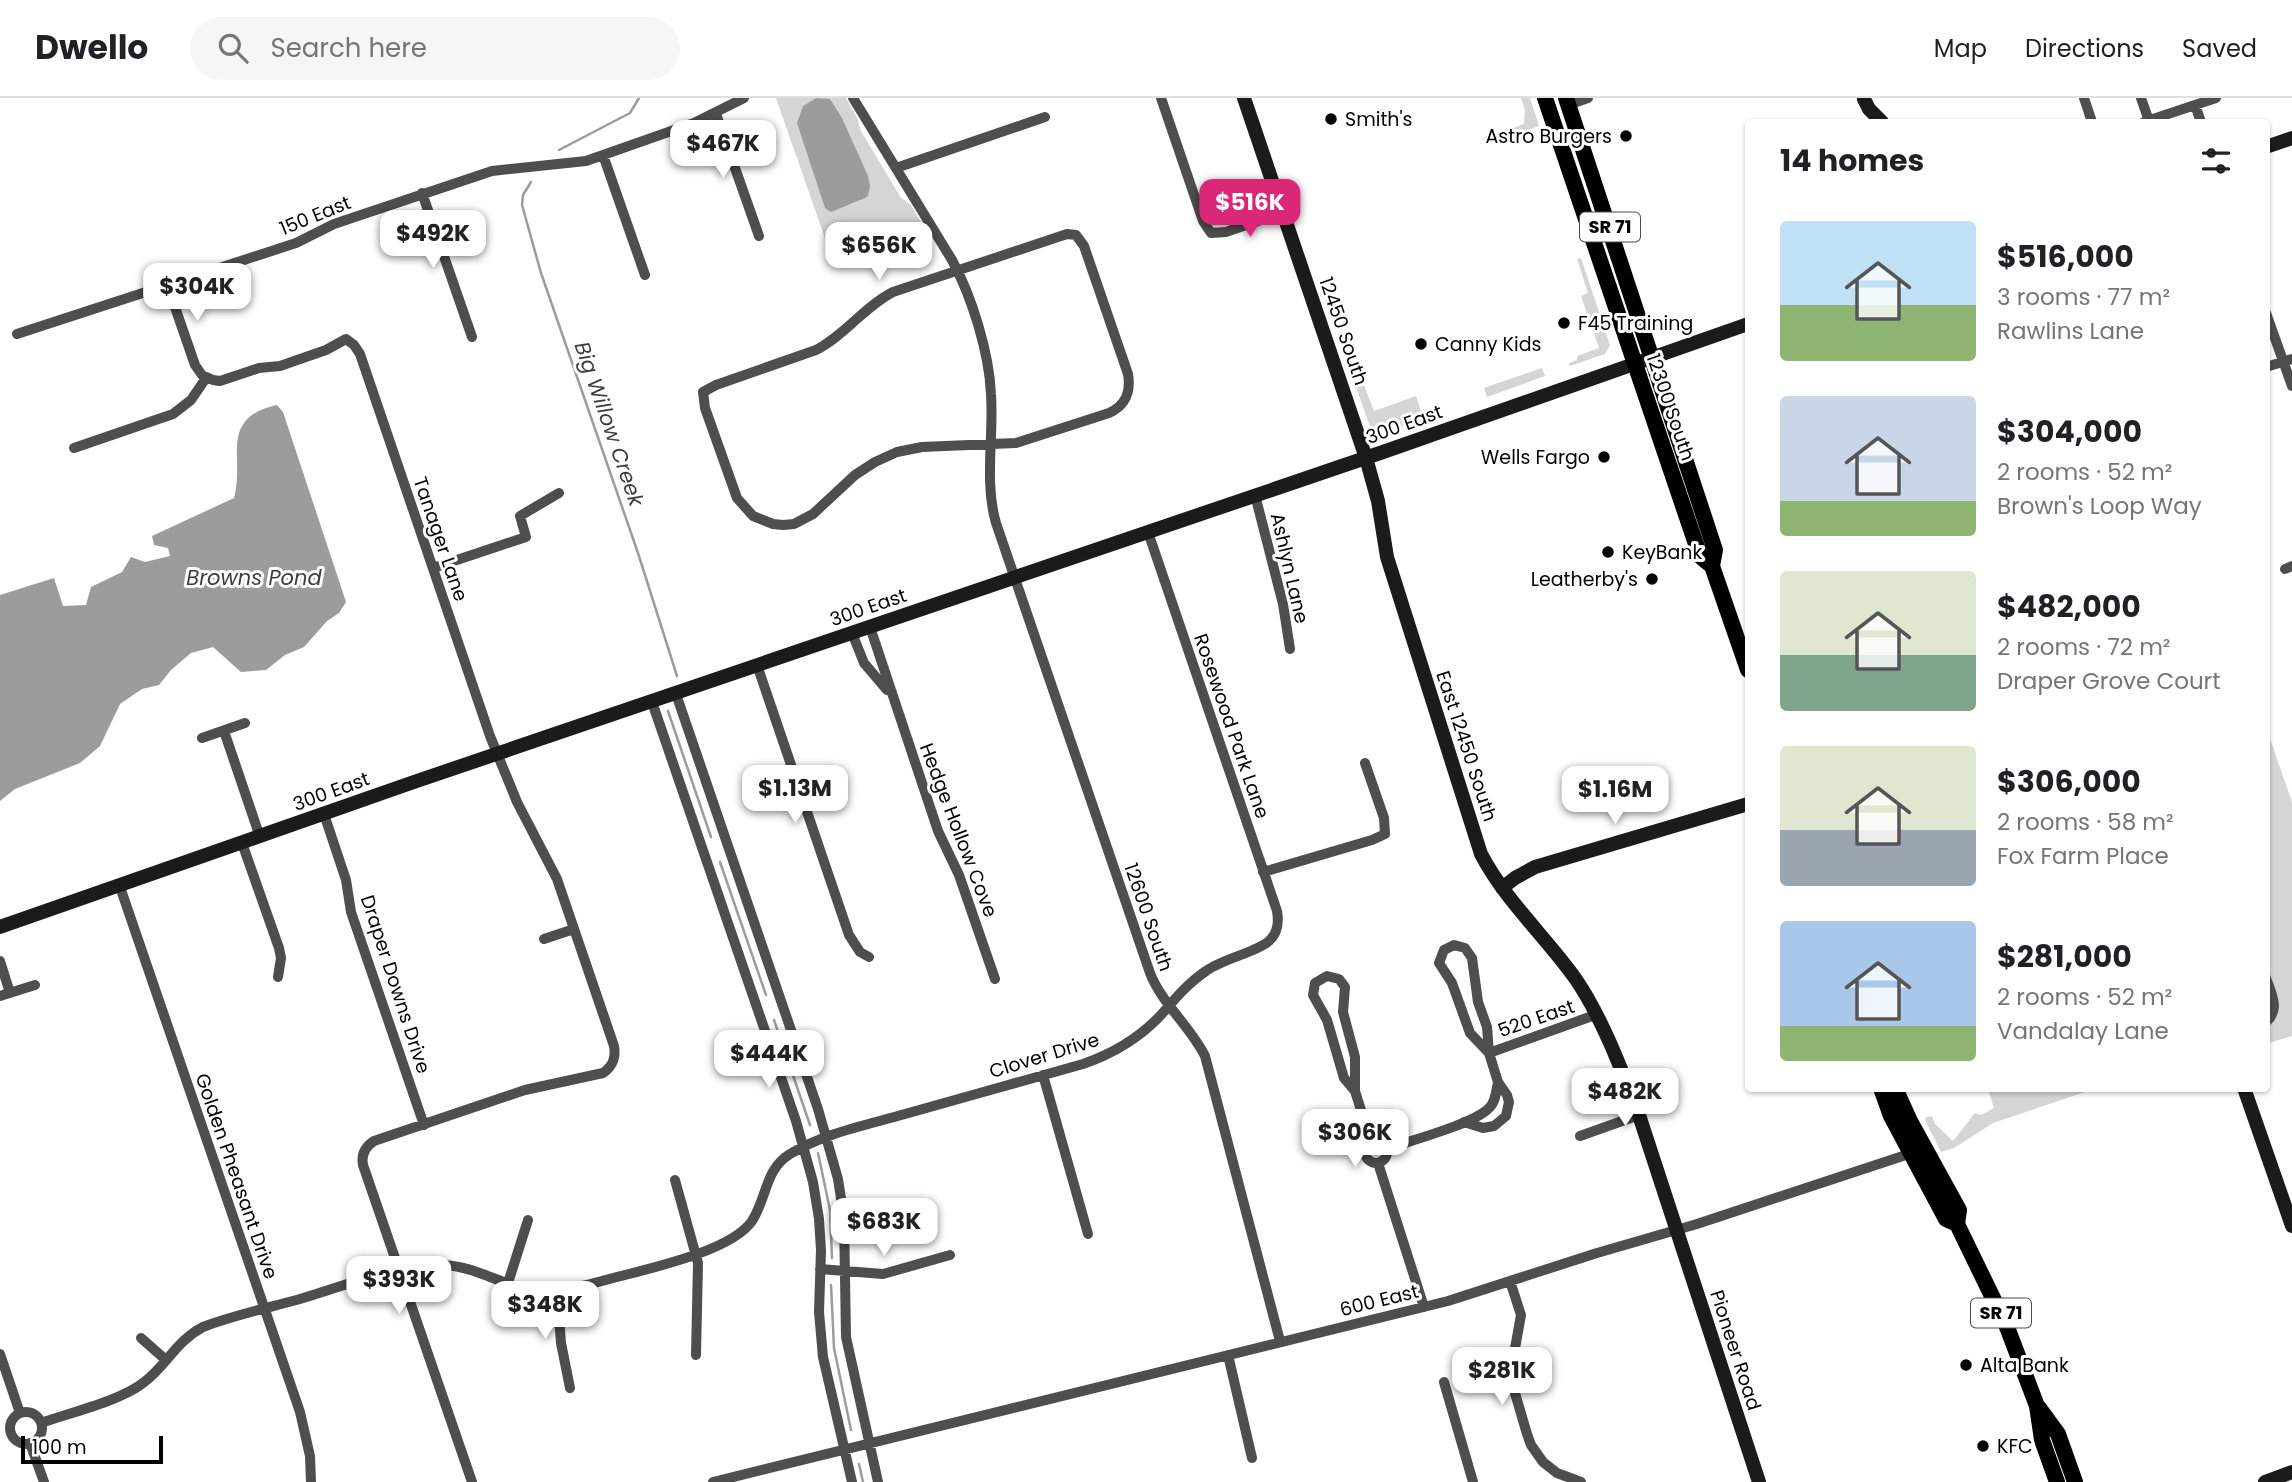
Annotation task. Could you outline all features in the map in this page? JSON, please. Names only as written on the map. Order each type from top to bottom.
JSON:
[{"type":"main road","name":"12300 South","points":[[1545,98],[1700,556],[1712,566]]},
{"type":"main road","name":"12300 South","points":[[1567,101],[1715,550],[1712,566],[1745,661]]},
{"type":"main road","name":"SR 71","points":[[1882,1092],[1891,1116],[1946,1219],[1957,1224]]},
{"type":"main road","name":"SR 71","points":[[1897,1092],[1959,1210],[1957,1224],[2007,1327],[2037,1406],[2042,1440],[2057,1482]]},
{"type":"main road","name":"SR 71","points":[[2037,1406],[2058,1434],[2075,1482]]},
{"type":"street","name":"150 East","points":[[17,334],[296,243],[334,224],[492,171],[573,164],[603,155],[716,114],[744,98]]},
{"type":"street","name":"12600 South","points":[[853,98],[957,269],[977,327],[991,393],[993,514],[1150,974],[1155,986],[1194,1037],[1208,1067],[1280,1342]]},
{"type":"street","points":[[1161,98],[1203,221],[1211,233],[1226,232],[1283,212]]},
{"type":"street","name":"12450 South","points":[[1244,98],[1366,458]]},
{"type":"street","points":[[1567,101],[1588,98]]},
{"type":"street","points":[[1864,98],[1869,119]]},
{"type":"street","points":[[1864,98],[1869,109],[1879,119]]},
{"type":"street","points":[[2084,98],[2091,119]]},
{"type":"street","points":[[2140,98],[2145,119]]},
{"type":"street","points":[[2155,119],[2216,98]]},
{"type":"street","points":[[2195,105],[2200,119]]},
{"type":"street","points":[[716,114],[759,236]]},
{"type":"street","points":[[896,169],[1045,117]]},
{"type":"street","points":[[2270,146],[2292,138]]},
{"type":"street","points":[[603,155],[645,275]]},
{"type":"street","points":[[422,193],[472,337]]},
{"type":"street","points":[[1059,235],[1076,235],[1084,246],[1128,374],[1127,398],[1109,414],[1032,440],[922,447],[886,456],[855,475],[804,520],[793,524],[773,524],[753,516],[737,498],[705,408],[704,392],[716,385],[816,350],[885,296],[957,269],[1059,235]]},
{"type":"street","points":[[74,447],[173,414],[191,400],[206,378],[195,365],[167,284]]},
{"type":"street","points":[[2270,322],[2288,360],[2292,386]]},
{"type":"street","name":"300 East","points":[[0,927],[1366,458],[1745,325]]},
{"type":"street","name":"Tanager Lane","points":[[206,378],[220,381],[252,370],[280,366],[326,350],[346,339],[360,354],[490,736],[517,802],[553,870],[614,1046],[614,1060],[610,1068],[599,1074],[525,1090],[424,1125]]},
{"type":"street","points":[[2270,367],[2288,360]]},
{"type":"street","name":"East 12450 South","points":[[1366,458],[1378,501],[1387,557],[1480,854],[1576,980],[1620,1065],[1639,1115]]},
{"type":"street","points":[[433,568],[526,537],[520,516],[559,493]]},
{"type":"street","name":"Ashlyn Lane","points":[[1255,495],[1283,604],[1290,649]]},
{"type":"street","name":"Rosewood Park Lane","points":[[1147,532],[1278,918],[1276,931]]},
{"type":"street","name":"Hedge Hollow Cove","points":[[870,627],[938,831],[959,875],[995,979]]},
{"type":"street","name":"Hedge Hollow Cove","points":[[852,633],[864,663],[890,693]]},
{"type":"street","points":[[757,665],[849,935],[860,952],[869,957]]},
{"type":"street","points":[[676,694],[827,1138],[838,1180],[845,1218],[846,1337],[878,1482]]},
{"type":"street","points":[[653,702],[804,1147],[813,1182],[819,1219],[820,1336],[852,1482]]},
{"type":"street","points":[[202,738],[245,723]]},
{"type":"street","points":[[224,731],[260,837]]},
{"type":"street","points":[[1263,872],[1385,834],[1384,818],[1366,763]]},
{"type":"street","points":[[1503,887],[1535,867],[1745,805]]},
{"type":"street","name":"Draper Downs Drive","points":[[324,814],[346,880],[351,912],[424,1125]]},
{"type":"street","points":[[242,843],[279,948],[281,958],[278,977]]},
{"type":"street","name":"Golden Pheasant Drive","points":[[119,884],[306,1434],[312,1482]]},
{"type":"street","points":[[544,939],[574,929]]},
{"type":"street","name":"Clover Drive","points":[[41,1423],[136,1388],[154,1374],[177,1346],[195,1332],[212,1324],[400,1271],[434,1265],[456,1266],[482,1272],[508,1283],[538,1290],[557,1290],[581,1287],[727,1243],[746,1229],[759,1207],[770,1174],[776,1166],[804,1147],[1098,1059],[1122,1047],[1146,1028],[1205,971],[1228,958],[1262,946],[1276,931]]},
{"type":"street","points":[[1464,1122],[1489,1128],[1503,1120],[1509,1107],[1508,1098],[1498,1082],[1489,1053],[1487,1027],[1478,1002],[1472,958],[1465,948],[1454,945],[1441,954],[1440,968],[1452,983],[1471,1033],[1489,1053]]},
{"type":"street","points":[[0,961],[5,994],[35,985]]},
{"type":"street","points":[[1355,1091],[1345,1077],[1327,1020],[1313,995],[1315,983],[1322,977],[1336,977],[1345,987],[1343,1012],[1355,1057],[1355,1091],[1371,1142]]},
{"type":"street","points":[[2270,990],[2275,1006],[2270,1018]]},
{"type":"street","name":"520 East","points":[[1489,1053],[1595,1016]]},
{"type":"street","points":[[1043,1075],[1088,1234]]},
{"type":"street","points":[[1386,1149],[1464,1122],[1490,1108],[1498,1082]]},
{"type":"street","points":[[2246,1093],[2288,1202],[2292,1226]]},
{"type":"street","points":[[1580,1136],[1639,1115]]},
{"type":"street","name":"Pioneer Road","points":[[1639,1115],[1759,1482]]},
{"type":"street","points":[[424,1125],[371,1143],[362,1158],[472,1482]]},
{"type":"street","points":[[1371,1142],[1381,1143],[1386,1149],[1386,1156],[1378,1163],[1370,1162],[1365,1156],[1366,1148],[1371,1142]]},
{"type":"street","name":"600 East","points":[[713,1482],[1424,1307],[1676,1230],[1912,1153]]},
{"type":"street","points":[[1378,1163],[1424,1307]]},
{"type":"street","points":[[676,1180],[696,1254],[699,1279],[696,1355]]},
{"type":"street","points":[[508,1283],[528,1220]]},
{"type":"street","points":[[820,1269],[889,1273],[950,1255]]},
{"type":"street","points":[[1510,1281],[1521,1315],[1510,1376],[1527,1434],[1543,1462],[1557,1473],[1581,1482]]},
{"type":"street","points":[[557,1290],[561,1343],[570,1388]]},
{"type":"street","points":[[141,1338],[166,1360]]},
{"type":"street","points":[[0,1354],[20,1413]]},
{"type":"street","points":[[1228,1355],[1252,1458]]},
{"type":"street","points":[[1444,1381],[1473,1482]]},
{"type":"street","points":[[20,1413],[33,1414],[41,1423],[39,1435],[30,1443],[18,1441],[10,1431],[11,1422],[20,1413]]},
{"type":"street","points":[[30,1443],[44,1482]]},
{"type":"street","points":[[2265,1482],[2292,1472]]},
{"type":"shaded area","points":[[776,98],[846,98],[861,131],[901,198],[911,205],[921,222],[875,237],[835,267]]},
{"type":"shaded area","points":[[1521,98],[1530,98],[1539,126],[1485,145],[1483,138],[1524,124],[1525,110]]},
{"type":"shaded area","points":[[1581,258],[1610,345],[1605,354],[1570,366],[1569,363],[1577,360],[1577,356],[1599,348],[1581,296],[1588,293],[1577,259]]},
{"type":"shaded area","points":[[1346,359],[1355,362],[1374,411],[1416,396],[1422,414],[1434,410],[1432,417],[1378,435],[1372,432]]},
{"type":"shaded area","points":[[1542,368],[1545,376],[1487,397],[1484,388]]},
{"type":"shaded area","points":[[2270,739],[2292,802],[2292,1036],[2270,1043]]},
{"type":"shaded area","points":[[1989,1092],[2085,1092],[1993,1123],[1954,1148],[1941,1152],[1925,1120],[1926,1117],[1932,1116],[1935,1124],[1953,1141],[1975,1113],[1981,1115],[1994,1108]]},
{"type":"water","points":[[816,98],[830,99],[842,118],[870,186],[865,198],[831,212],[825,208],[797,123],[803,106]]},
{"type":"water","name":"Browns Pond","points":[[277,405],[283,412],[346,602],[339,613],[327,621],[304,647],[285,655],[266,670],[241,672],[213,647],[191,653],[171,670],[159,685],[142,689],[120,704],[100,746],[80,763],[15,789],[0,801],[0,595],[54,578],[63,606],[86,605],[91,587],[122,572],[131,557],[145,562],[170,556],[168,548],[154,545],[152,536],[234,498],[240,430],[247,419],[259,411]]},
{"type":"waterway","name":"Big Willow Creek","points":[[559,150],[630,113],[639,98]]},
{"type":"waterway","name":"Big Willow Creek","points":[[531,182],[523,195],[522,205],[541,273],[638,553],[677,676]]},
{"type":"waterway","name":"Big Willow Creek","points":[[668,711],[711,837]]},
{"type":"waterway","name":"Big Willow Creek","points":[[720,862],[766,995]]},
{"type":"waterway","name":"Big Willow Creek","points":[[774,1020],[810,1125]]},
{"type":"waterway","name":"Big Willow Creek","points":[[818,1153],[830,1210],[832,1258]]},
{"type":"waterway","name":"Big Willow Creek","points":[[831,1285],[834,1348],[851,1430]]},
{"type":"waterway","name":"Big Willow Creek","points":[[859,1464],[863,1482]]},
{"type":"place","name":"Smith's","points":[[1331,119]]},
{"type":"place","name":"Astro Burgers","points":[[1626,136]]},
{"type":"place","name":"F45 Training","points":[[1564,323]]},
{"type":"place","name":"Canny Kids","points":[[1421,344]]},
{"type":"place","name":"Wells Fargo","points":[[1604,457]]},
{"type":"place","name":"KeyBank","points":[[1608,552]]},
{"type":"place","name":"Leatherby's","points":[[1652,579]]},
{"type":"place","name":"Alta Bank","points":[[1966,1365]]},
{"type":"place","name":"KFC","points":[[1983,1446]]}]
